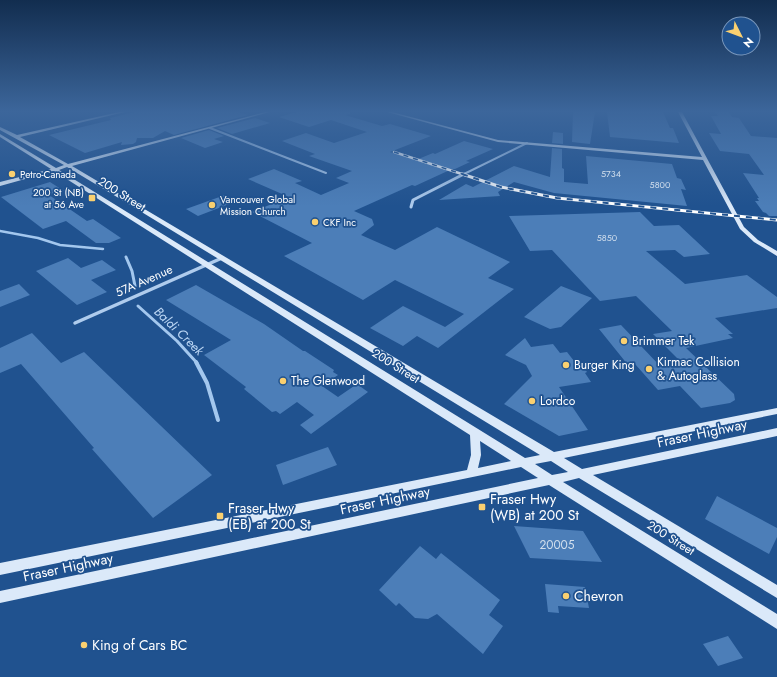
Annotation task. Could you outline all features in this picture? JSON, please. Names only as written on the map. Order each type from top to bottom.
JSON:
[{"type":"main road","name":"200 Street","points":[[14,144],[777,622]]},
{"type":"main road","name":"200 Street","points":[[28,144],[71,167],[777,592]]},
{"type":"main road","points":[[0,190],[71,167],[154,144]]},
{"type":"main road","points":[[527,144],[705,159]]},
{"type":"main road","points":[[697,144],[742,228],[756,241],[777,254]]},
{"type":"main road","points":[[0,184],[58,171]]},
{"type":"main road","name":"Fraser Highway","points":[[0,569],[777,411]]},
{"type":"main road","points":[[471,473],[476,455],[475,432]]},
{"type":"main road","name":"Fraser Highway","points":[[0,597],[777,432]]},
{"type":"street","points":[[249,144],[326,173]]},
{"type":"street","points":[[411,207],[413,200],[527,144]]},
{"type":"street","name":"57A Avenue","points":[[75,323],[222,258]]},
{"type":"building","points":[[66,144],[117,144],[85,153]]},
{"type":"building","points":[[121,144],[134,144],[133,144],[121,145]]},
{"type":"building","points":[[194,144],[218,144],[205,148]]},
{"type":"building","name":"CKF Inc","points":[[289,144],[412,144],[390,152],[416,160],[433,153],[435,154],[458,144],[473,144],[493,149],[466,161],[470,162],[455,169],[415,186],[412,185],[354,211],[372,219],[374,225],[361,235],[395,250],[437,227],[510,262],[488,278],[514,289],[438,348],[417,336],[403,346],[370,328],[403,306],[445,327],[464,314],[395,280],[363,300],[284,256],[312,243],[252,212],[289,197],[248,179],[274,169],[302,181],[295,183],[321,195],[349,183],[336,178],[352,171],[309,156],[315,154]]},
{"type":"building","points":[[715,144],[777,144],[777,216],[769,216],[763,212],[755,201],[759,201],[757,198],[759,198],[743,173],[764,175],[749,154],[720,151]]},
{"type":"building","points":[[552,148],[562,149],[564,182],[588,184],[586,156],[672,164],[677,178],[681,179],[686,190],[681,189],[687,206],[554,193],[514,182],[498,192],[500,196],[439,200],[466,184],[473,187],[514,166],[550,177]]},
{"type":"building","points":[[50,182],[64,191],[49,195],[87,221],[93,219],[121,238],[109,243],[96,243],[66,221],[43,229],[1,197]]},
{"type":"building","name":"Vancouver Global Mission Church","points":[[225,195],[237,201],[198,216],[186,209]]},
{"type":"building","points":[[640,212],[654,226],[679,225],[710,254],[684,257],[675,250],[646,251],[685,284],[747,275],[777,297],[777,308],[715,318],[733,334],[728,334],[733,338],[686,348],[734,394],[735,400],[730,403],[701,408],[680,386],[658,390],[635,364],[628,365],[599,329],[621,325],[661,367],[682,363],[653,334],[672,331],[636,296],[600,301],[552,250],[530,251],[509,216]]},
{"type":"building","points":[[68,258],[81,268],[102,260],[116,270],[91,280],[107,292],[77,305],[36,271]]},
{"type":"building","points":[[19,284],[30,295],[0,307],[0,291]]},
{"type":"building","points":[[196,285],[264,324],[334,370],[333,372],[338,375],[322,386],[338,397],[357,384],[368,392],[311,434],[300,425],[314,415],[297,402],[280,414],[276,411],[272,412],[244,389],[246,387],[204,355],[231,340],[166,300]]},
{"type":"building","points":[[561,286],[592,298],[561,327],[550,329],[524,317]]},
{"type":"building","points":[[32,333],[61,363],[84,352],[212,475],[153,518],[92,449],[94,448],[21,364],[0,373],[0,348]]},
{"type":"building","points":[[525,338],[531,347],[553,344],[560,353],[567,352],[574,361],[578,360],[587,372],[585,373],[591,382],[559,387],[588,430],[559,436],[504,404],[532,376],[526,365],[505,355]]},
{"type":"building","points":[[328,447],[337,465],[283,485],[276,465]]},
{"type":"building","points":[[717,496],[777,528],[777,537],[769,554],[705,519]]},
{"type":"building","name":"Chevron","points":[[514,526],[583,531],[602,562],[530,558]]},
{"type":"building","points":[[420,546],[436,559],[441,553],[500,600],[489,615],[503,626],[483,654],[437,614],[428,619],[415,618],[399,603],[396,606],[379,590]]},
{"type":"building","name":"Chevron","points":[[545,584],[585,587],[589,608],[558,606],[559,613],[548,612]]},
{"type":"building","points":[[728,636],[743,658],[718,666],[703,644]]},
{"type":"waterway","name":"Baldi Creek","points":[[0,231],[38,238],[60,245],[103,249]]},
{"type":"waterway","name":"Baldi Creek","points":[[126,257],[132,271],[135,286]]},
{"type":"waterway","name":"Baldi Creek","points":[[138,306],[177,341],[197,363]]},
{"type":"waterway","name":"Baldi Creek","points":[[196,362],[207,383],[218,420]]},
{"type":"railway","points":[[394,152],[465,175]]},
{"type":"railway","points":[[465,175],[501,187],[557,198],[777,220]]},
{"type":"place","name":"Petro-Canada","points":[[12,174]]},
{"type":"place","name":"200 St (NB) at 56 Ave","points":[[92,198]]},
{"type":"place","name":"Vancouver Global Mission Church","points":[[212,205]]},
{"type":"place","name":"CKF Inc","points":[[315,222]]},
{"type":"place","name":"Brimmer Tek","points":[[624,341]]},
{"type":"place","name":"Burger King","points":[[566,365]]},
{"type":"place","name":"Kirmac Collision & Autoglass","points":[[649,369]]},
{"type":"place","name":"The Glenwood","points":[[283,381]]},
{"type":"place","name":"Lordco","points":[[532,401]]},
{"type":"place","name":"Fraser Hwy (WB) at 200 St","points":[[482,507]]},
{"type":"place","name":"Fraser Hwy (EB) at 200 St","points":[[220,516]]},
{"type":"place","name":"Chevron","points":[[566,596]]},
{"type":"place","name":"King of Cars BC","points":[[84,645]]}]
